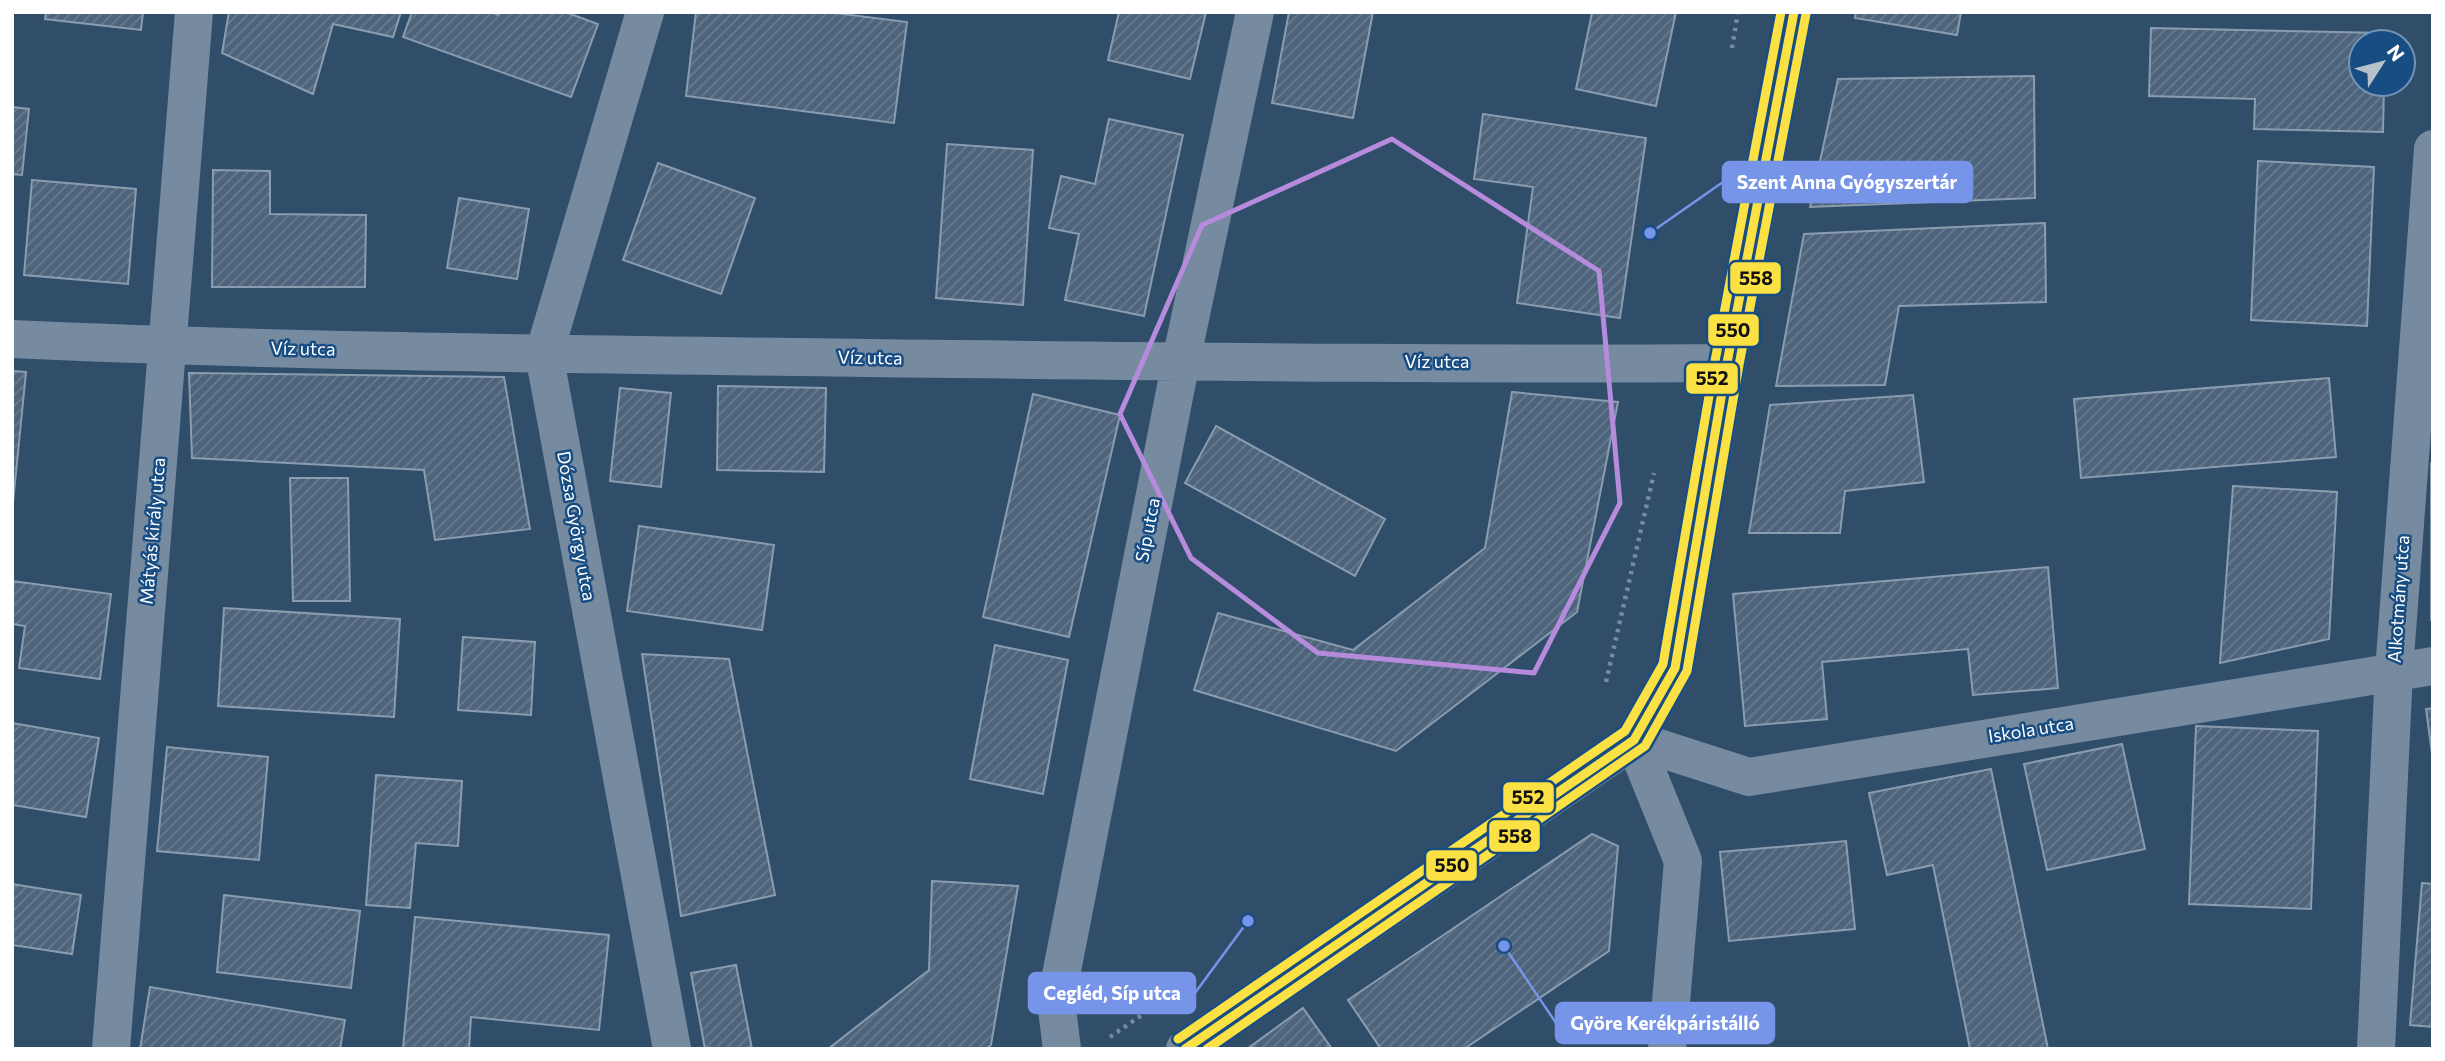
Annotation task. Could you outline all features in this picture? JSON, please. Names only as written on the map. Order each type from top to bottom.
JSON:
[{"type":"street","name":"Mátyás király utca","points":[[111,1049],[194,12]]},
{"type":"street","name":"Dózsa György utca","points":[[645,12],[544,354],[672,1049]]},
{"type":"street","name":"Síp utca","points":[[1062,1049],[1056,1001],[1181,361],[1255,12]]},
{"type":"street","points":[[1185,1049],[1634,740],[1675,668],[1727,363],[1794,12]]},
{"type":"street","name":"Alkotmány utca","points":[[2376,1049],[2394,671],[2433,149]]},
{"type":"street","name":"Víz utca","points":[[12,339],[168,346],[544,354],[1181,361],[1727,363]]},
{"type":"street","name":"Iskola utca","points":[[1634,740],[1749,776],[2433,666]]},
{"type":"street","points":[[1634,740],[1683,861],[1667,1049]]},
{"type":"path","points":[[1731,53],[1738,12]]},
{"type":"path","points":[[1603,694],[1654,469]]},
{"type":"path","points":[[1104,1041],[1150,1010]]},
{"type":"highlighted area","points":[[1392,139],[1599,271],[1620,503],[1534,673],[1318,653],[1191,558],[1120,414],[1202,225]]},
{"type":"building","points":[[46,12],[143,12],[141,30],[45,19]]},
{"type":"building","points":[[229,12],[401,12],[393,37],[333,24],[313,94],[222,53]]},
{"type":"building","points":[[412,12],[491,12],[498,15],[499,12],[565,12],[598,24],[571,97],[403,37]]},
{"type":"building","points":[[696,12],[827,12],[907,22],[894,123],[686,96]]},
{"type":"building","points":[[1119,12],[1206,12],[1190,79],[1108,60]]},
{"type":"building","points":[[1289,12],[1373,12],[1353,118],[1272,103]]},
{"type":"building","points":[[1589,12],[1676,12],[1656,106],[1576,89],[1592,13]]},
{"type":"building","points":[[1856,12],[1961,12],[1957,35],[1855,18]]},
{"type":"building","points":[[2151,28],[2347,32],[2347,98],[2384,98],[2383,132],[2254,129],[2255,99],[2149,96]]},
{"type":"building","points":[[2034,76],[2035,198],[1810,207],[1838,79]]},
{"type":"building","points":[[12,107],[29,109],[22,175],[12,174]]},
{"type":"building","points":[[1483,114],[1646,138],[1620,318],[1517,303],[1533,187],[1474,179]]},
{"type":"building","points":[[1109,119],[1183,135],[1144,316],[1065,300],[1079,234],[1049,228],[1061,176],[1095,184]]},
{"type":"building","points":[[947,144],[1033,150],[1023,305],[936,298]]},
{"type":"building","points":[[2258,161],[2374,167],[2367,326],[2251,320]]},
{"type":"building","points":[[658,163],[755,198],[721,294],[623,260]]},
{"type":"building","points":[[213,170],[270,171],[270,214],[366,215],[365,287],[212,287]]},
{"type":"building","points":[[32,180],[136,189],[128,284],[24,275]]},
{"type":"building","points":[[459,198],[529,209],[517,279],[447,268]]},
{"type":"building","points":[[2045,223],[2046,302],[1899,306],[1885,385],[1776,386],[1804,234]]},
{"type":"building","points":[[12,371],[26,372],[13,503],[12,503]]},
{"type":"building","points":[[189,373],[504,377],[530,529],[435,540],[424,470],[192,458]]},
{"type":"building","points":[[2329,378],[2336,457],[2081,478],[2074,399]]},
{"type":"building","points":[[718,386],[826,388],[824,472],[717,470]]},
{"type":"building","points":[[620,388],[671,393],[661,487],[610,481]]},
{"type":"building","points":[[1512,392],[1618,402],[1577,612],[1396,751],[1194,690],[1218,613],[1353,650],[1485,548]]},
{"type":"building","points":[[1033,394],[1120,415],[1069,637],[983,617]]},
{"type":"building","points":[[1913,395],[1924,482],[1845,491],[1840,533],[1749,533],[1770,405]]},
{"type":"building","points":[[1216,426],[1385,519],[1355,576],[1185,483]]},
{"type":"building","points":[[2433,463],[2433,620],[2431,620]]},
{"type":"building","points":[[290,478],[348,478],[350,601],[293,601]]},
{"type":"building","points":[[2233,486],[2337,492],[2329,639],[2220,663]]},
{"type":"building","points":[[639,526],[774,545],[762,630],[627,611]]},
{"type":"building","points":[[2048,567],[2058,688],[1973,695],[1968,649],[1822,662],[1827,719],[1745,726],[1733,594]]},
{"type":"building","points":[[12,581],[111,594],[100,679],[19,668],[25,626],[12,624]]},
{"type":"building","points":[[224,608],[400,619],[394,717],[218,706]]},
{"type":"building","points":[[463,637],[535,642],[531,715],[458,710]]},
{"type":"building","points":[[995,645],[1068,660],[1043,794],[970,779]]},
{"type":"building","points":[[642,654],[729,659],[775,895],[681,916]]},
{"type":"building","points":[[2433,708],[2433,761],[2426,709]]},
{"type":"building","points":[[12,723],[99,738],[86,817],[12,805]]},
{"type":"building","points":[[2196,726],[2318,731],[2311,909],[2189,904]]},
{"type":"building","points":[[2122,744],[2145,849],[2047,870],[2024,764]]},
{"type":"building","points":[[167,747],[268,757],[259,860],[157,851]]},
{"type":"building","points":[[1991,769],[2048,1049],[1970,1049],[1933,865],[1887,875],[1869,793]]},
{"type":"building","points":[[376,775],[462,781],[458,846],[416,843],[410,908],[366,905]]},
{"type":"building","points":[[1592,834],[1618,846],[1609,951],[1464,1049],[1381,1049],[1348,1000]]},
{"type":"building","points":[[1846,841],[1855,929],[1729,941],[1720,852]]},
{"type":"building","points":[[932,881],[1018,886],[991,1045],[986,1049],[828,1049],[929,970]]},
{"type":"building","points":[[2422,883],[2433,884],[2433,1027],[2410,1025]]},
{"type":"building","points":[[12,884],[81,895],[72,954],[12,945]]},
{"type":"building","points":[[224,895],[360,911],[351,988],[217,972]]},
{"type":"building","points":[[415,917],[609,935],[599,1030],[471,1017],[469,1049],[403,1049]]},
{"type":"building","points":[[736,965],[752,1049],[705,1049],[691,973]]},
{"type":"building","points":[[150,987],[345,1020],[340,1049],[140,1049]]},
{"type":"building","points":[[1303,1008],[1332,1049],[1247,1049]]},
{"type":"transit line","name":"552","points":[[1178,1039],[1625,731],[1663,664],[1715,361],[1781,12]]},
{"type":"transit line","name":"550","points":[[1185,1049],[1634,740],[1675,668],[1727,363],[1794,12]]},
{"type":"transit line","name":"558","points":[[1207,1049],[1645,746],[1687,671],[1739,365],[1806,14]]},
{"type":"place","name":"Szent Anna Gyógyszertár","points":[[1650,233]]},
{"type":"place","name":"Cegléd, Síp utca","points":[[1248,921]]},
{"type":"place","name":"Györe Kerékpáristálló","points":[[1504,946]]}]
